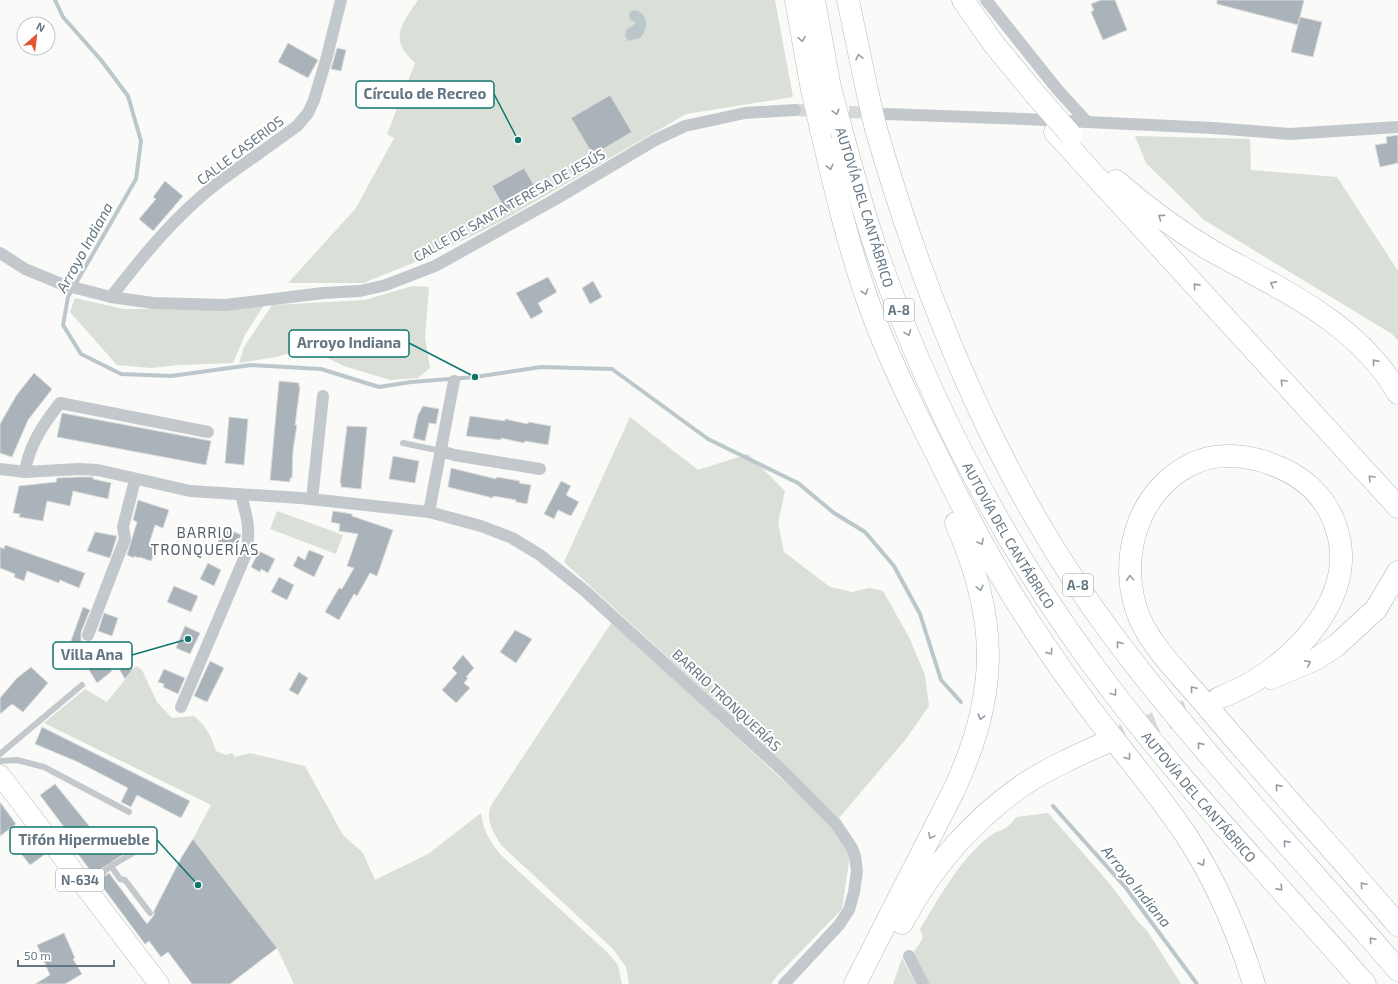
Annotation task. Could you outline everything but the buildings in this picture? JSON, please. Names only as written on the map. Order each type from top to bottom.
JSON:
[{"type":"highway","points":[[796,0],[821,89],[821,129],[854,259],[879,331],[892,378],[971,560],[984,604],[989,640],[987,687],[982,713],[961,776],[855,984]]},
{"type":"highway","name":"AUTOVÍA DEL CANTÁBRICO","points":[[814,0],[821,89],[843,136],[870,232],[919,359],[946,420],[974,476],[1017,552],[1066,627],[1130,714],[1208,807],[1365,984]]},
{"type":"highway","name":"A-8","points":[[848,0],[868,95],[881,121],[921,272],[941,324],[991,434],[1023,496],[1054,548],[1119,644],[1204,750],[1398,970]]},
{"type":"highway","points":[[958,0],[988,47],[1028,93],[1071,130],[1114,179],[1163,219],[1211,250],[1308,304],[1342,328],[1372,357],[1398,393]]},
{"type":"highway","points":[[962,0],[1028,93]]},
{"type":"highway","points":[[1071,130],[1398,507]]},
{"type":"highway","points":[[879,331],[926,434],[987,552],[1025,616],[1075,688],[1148,783],[1189,840],[1222,900],[1240,943],[1254,984]]},
{"type":"highway","points":[[1219,698],[1258,679],[1294,650],[1326,612],[1334,595],[1340,576],[1341,557],[1339,536],[1326,503],[1302,479],[1284,468],[1263,461],[1242,457],[1218,457],[1196,462],[1177,472],[1159,488],[1148,504],[1138,523],[1133,540],[1129,574],[1131,592],[1141,621],[1150,638],[1232,736],[1398,925]]},
{"type":"highway","points":[[1258,679],[1275,678],[1316,659],[1337,645],[1376,608],[1398,572]]},
{"type":"highway","points":[[869,984],[918,895],[934,871],[972,827],[994,807],[1027,783],[1073,758],[1105,743]]},
{"type":"highway","name":"N-634","points":[[0,775],[159,984]]},
{"type":"street","name":"CALLE CASERIOS","points":[[111,297],[140,259],[181,216],[215,185],[297,126],[308,113],[320,85],[341,0]]},
{"type":"street","points":[[986,0],[1057,90],[1071,130]]},
{"type":"street","name":"CALLE DE SANTA TERESA DE JESÚS","points":[[0,253],[25,269],[64,285],[111,297],[153,303],[225,305],[324,293],[360,291],[386,285],[435,266],[554,200],[645,146],[685,126],[745,113],[796,110]]},
{"type":"street","points":[[881,121],[1071,130],[1290,134],[1398,127]]},
{"type":"street","points":[[429,512],[454,381]]},
{"type":"street","points":[[312,499],[323,396]]},
{"type":"street","points":[[25,472],[26,463],[42,426],[60,403],[208,432]]},
{"type":"street","points":[[441,451],[454,455],[540,469]]},
{"type":"street","name":"BARRIO TRONQUERÍAS","points":[[0,469],[25,472],[79,469],[98,470],[135,480],[190,491],[312,499],[429,512],[481,526],[512,538],[540,555],[564,573],[781,770],[836,824],[852,848],[857,863],[856,882],[852,902],[839,925],[784,984]]},
{"type":"street","points":[[88,635],[125,539],[123,527],[135,480]]},
{"type":"street","points":[[181,707],[246,554],[249,539],[249,524],[241,495]]},
{"type":"street","points":[[909,956],[924,984]]},
{"type":"lane","points":[[403,443],[441,451]]},
{"type":"lane","points":[[0,754],[82,685]]},
{"type":"lane","points":[[0,761],[17,760],[44,768],[129,812]]},
{"type":"lane","points":[[84,886],[111,866],[133,853]]},
{"type":"lane","points":[[111,866],[120,879],[126,880],[150,913]]},
{"type":"shaded area","points":[[418,0],[775,0],[793,97],[686,114],[502,221],[433,255],[363,283],[288,283],[356,208],[394,138],[387,134],[415,63],[401,45],[400,33],[404,21]]},
{"type":"shaded area","points":[[636,10],[643,15],[645,19],[645,31],[640,38],[628,41],[625,36],[626,30],[636,23],[630,19],[629,14],[631,11]]},
{"type":"shaded area","points":[[1135,136],[1250,139],[1251,170],[1337,177],[1398,271],[1398,341],[1392,334],[1204,220],[1146,163]]},
{"type":"shaded area","points":[[412,286],[429,287],[425,337],[430,368],[418,378],[390,380],[344,366],[315,352],[303,349],[276,357],[239,363],[244,347],[272,305],[365,300]]},
{"type":"shaded area","points":[[75,298],[123,309],[264,305],[245,335],[233,363],[179,365],[151,368],[117,365],[70,312]]},
{"type":"shaded area","points":[[630,417],[698,470],[748,454],[785,491],[778,523],[784,552],[830,587],[852,592],[869,588],[883,591],[909,637],[925,675],[929,706],[906,739],[839,818],[712,698],[564,562]]},
{"type":"shaded area","points":[[277,511],[343,535],[336,554],[270,529]]},
{"type":"shaded area","points":[[612,622],[829,823],[850,855],[842,909],[771,984],[629,984],[626,967],[613,949],[501,845],[490,824],[489,814],[492,804]]},
{"type":"shaded area","points":[[136,666],[142,670],[157,702],[172,718],[194,716],[208,732],[216,751],[226,755],[232,753],[235,757],[250,753],[305,766],[343,835],[363,853],[375,880],[428,854],[481,813],[488,836],[501,855],[608,953],[618,965],[622,984],[294,984],[277,948],[193,839],[211,805],[44,723],[85,689],[107,702]]},
{"type":"shaded area","points":[[1048,813],[1110,884],[1136,919],[1148,932],[1181,984],[929,984],[914,952],[923,938],[920,929],[949,882],[975,849],[993,834],[1008,826],[1016,817]]},
{"type":"shaded area","points":[[902,958],[916,984],[893,984]]},
{"type":"waterway","name":"Arroyo Indiana","points":[[55,0],[63,17],[101,60],[128,96],[141,141],[136,179],[68,297],[63,325],[81,354],[121,374],[171,376],[251,365],[321,369],[379,387],[411,382],[475,377],[541,367],[612,369],[708,439],[798,483],[834,513],[865,532],[894,566],[920,614],[941,680],[961,702]]},
{"type":"waterway","name":"Arroyo Indiana","points":[[1053,806],[1126,888],[1197,984]]},
{"type":"tunnel","points":[[795,110],[876,113]]},
{"type":"tunnel","points":[[1105,743],[1219,698]]},
{"type":"place","name":"Círculo de Recreo","points":[[518,140]]},
{"type":"place","name":"Arroyo Indiana","points":[[475,377]]},
{"type":"place","name":"Villa Ana","points":[[188,639]]},
{"type":"place","name":"Tifón Hipermueble","points":[[198,885]]},
{"type":"district","name":"BARRIO TRONQUERÍAS","points":[[205,540]]}]
